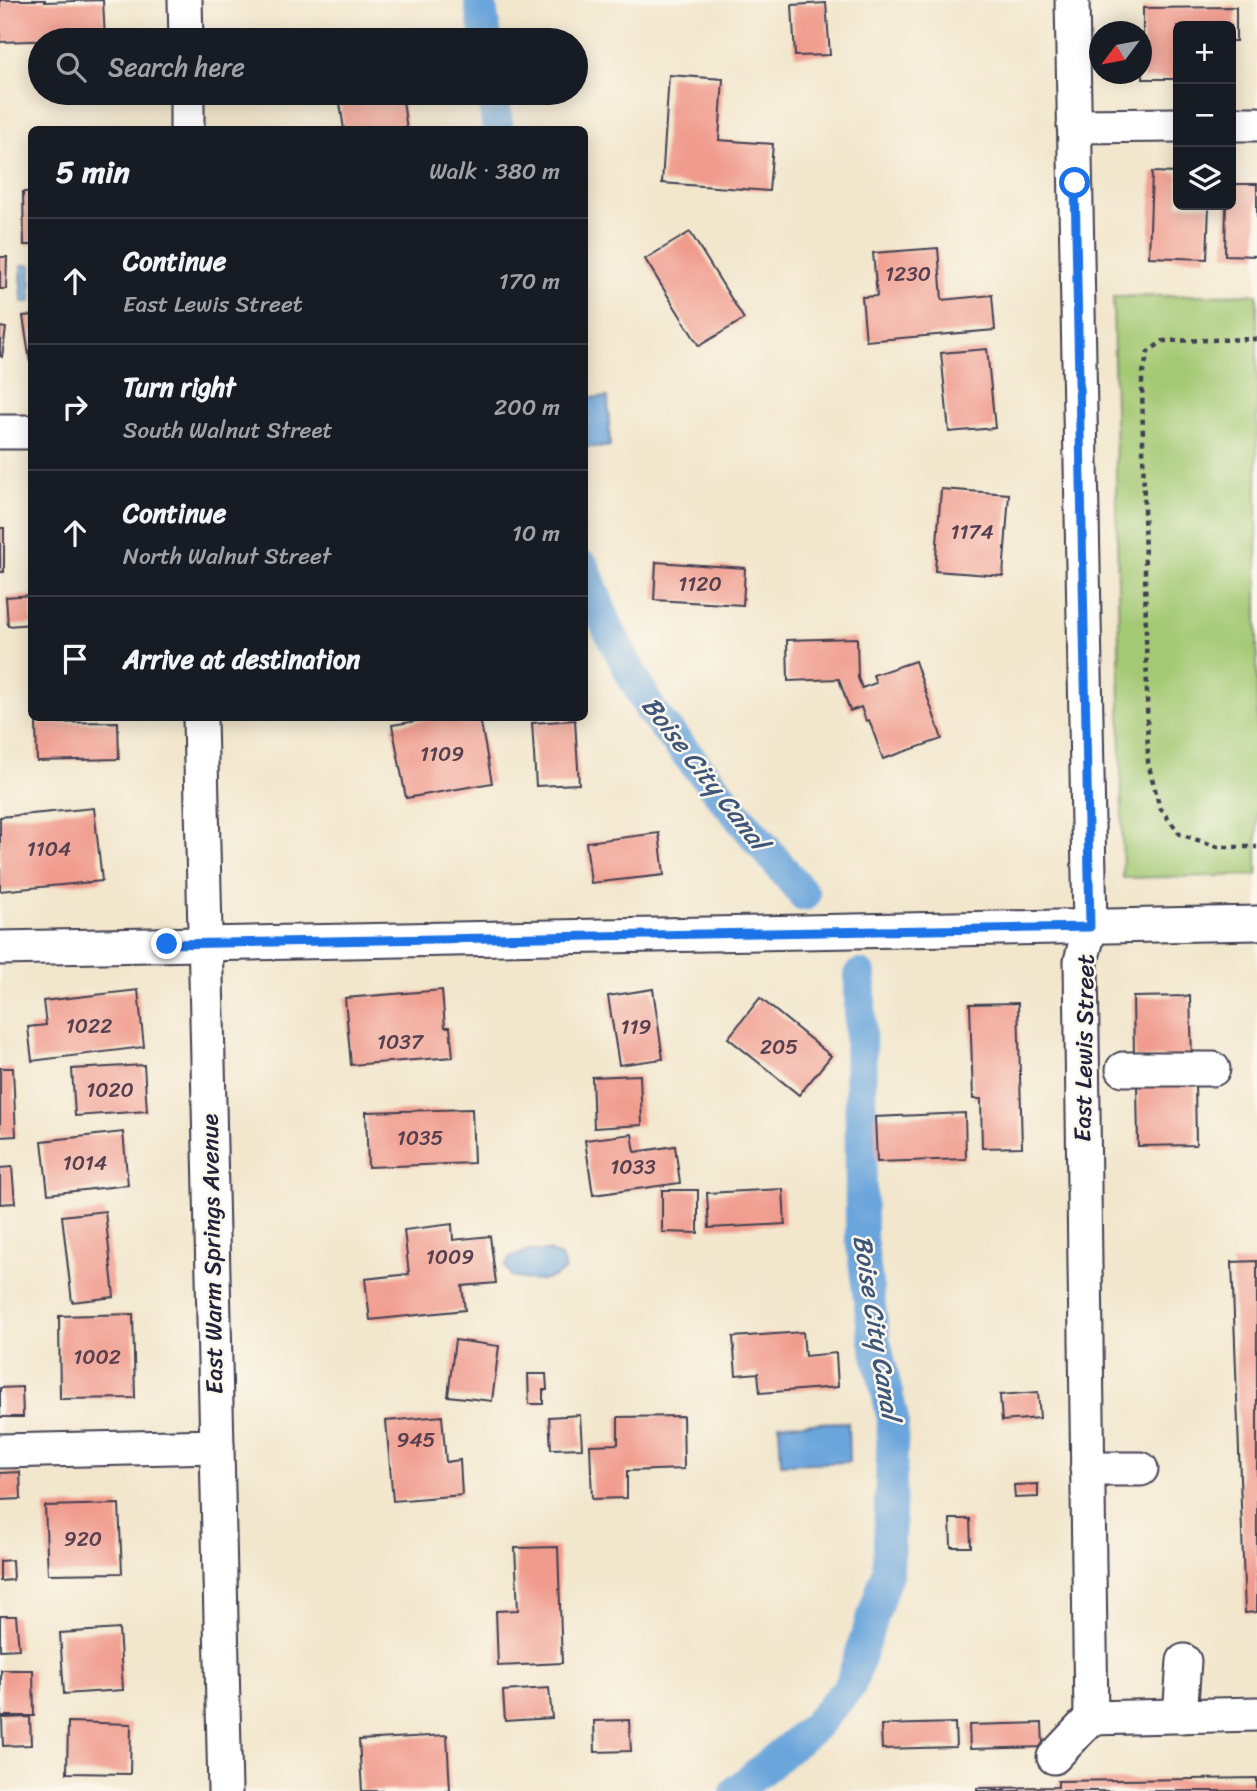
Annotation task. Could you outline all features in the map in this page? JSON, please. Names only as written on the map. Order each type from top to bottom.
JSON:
[{"type":"street","points":[[185,0],[186,28]]},
{"type":"street","name":"East Lewis Street","points":[[1072,0],[1090,927],[1080,961],[1091,1718]]},
{"type":"street","points":[[187,105],[187,126]]},
{"type":"street","points":[[1236,124],[1257,124]]},
{"type":"street","points":[[1074,126],[1173,125]]},
{"type":"street","points":[[0,432],[28,432]]},
{"type":"street","name":"East Warm Springs Avenue","points":[[200,721],[225,1791]]},
{"type":"street","points":[[0,948],[1257,923]]},
{"type":"street","points":[[1123,1069],[1213,1069]]},
{"type":"street","points":[[0,1451],[217,1446]]},
{"type":"street","points":[[1087,1469],[1141,1469]]},
{"type":"street","points":[[1180,1716],[1184,1661]]},
{"type":"street","points":[[1054,1757],[1091,1718],[1257,1714]]},
{"type":"path","points":[[1257,339],[1163,341],[1148,352],[1142,377],[1148,763],[1160,808],[1180,834],[1218,847],[1257,847]]},
{"type":"green space","points":[[1257,294],[1257,875],[1123,878],[1113,297]]},
{"type":"water","points":[[21,265],[28,265],[28,302],[22,302]]},
{"type":"water","points":[[608,397],[610,447],[588,447],[588,398]]},
{"type":"water","points":[[529,1251],[548,1251],[561,1257],[565,1270],[546,1280],[512,1277],[505,1266],[510,1257]]},
{"type":"water","points":[[848,1422],[849,1462],[781,1464],[779,1424]]},
{"type":"building","points":[[0,0],[103,0],[104,28],[28,28],[28,41],[0,42]]},
{"type":"building","points":[[826,3],[830,55],[795,56],[792,5]]},
{"type":"building","points":[[1236,7],[1236,21],[1173,21],[1173,79],[1152,79],[1152,21],[1143,21],[1143,8]]},
{"type":"building","points":[[669,75],[723,79],[719,140],[773,144],[769,191],[662,183]]},
{"type":"building","points":[[340,105],[404,105],[406,126],[343,126]]},
{"type":"building","points":[[1152,172],[1173,173],[1173,210],[1209,210],[1207,259],[1149,257]]},
{"type":"building","points":[[1236,184],[1257,184],[1257,256],[1225,255],[1226,210],[1236,210]]},
{"type":"building","points":[[23,192],[28,192],[28,245],[24,245]]},
{"type":"building","points":[[690,232],[744,319],[699,346],[645,259]]},
{"type":"building","points":[[938,248],[942,300],[992,295],[995,330],[866,341],[862,297],[877,296],[873,253]]},
{"type":"building","points":[[0,257],[7,257],[6,289],[0,289]]},
{"type":"building","points":[[28,315],[28,349],[23,316]]},
{"type":"building","points":[[0,327],[6,328],[2,357],[0,356]]},
{"type":"building","points":[[987,349],[995,428],[949,432],[941,353]]},
{"type":"building","points":[[941,489],[1009,494],[1003,576],[935,571]]},
{"type":"building","points":[[0,528],[4,528],[4,572],[0,572]]},
{"type":"building","points":[[656,562],[745,568],[743,605],[654,600]]},
{"type":"building","points":[[28,595],[28,624],[8,626],[6,597]]},
{"type":"building","points":[[857,638],[858,678],[862,688],[876,683],[873,675],[915,661],[942,739],[883,759],[869,720],[866,721],[861,707],[850,711],[839,679],[788,681],[787,640]]},
{"type":"building","points":[[417,721],[481,721],[492,783],[406,798],[392,725]]},
{"type":"building","points":[[575,721],[579,784],[536,786],[532,723]]},
{"type":"building","points":[[118,722],[119,759],[37,761],[36,723]]},
{"type":"building","points":[[94,808],[102,881],[0,891],[0,817]]},
{"type":"building","points":[[659,833],[664,875],[591,883],[586,842]]},
{"type":"building","points":[[653,989],[663,1059],[619,1065],[608,996]]},
{"type":"building","points":[[138,990],[144,1047],[32,1061],[28,1027],[46,1025],[43,1001]]},
{"type":"building","points":[[442,990],[445,1027],[450,1027],[453,1057],[351,1065],[345,998]]},
{"type":"building","points":[[1190,996],[1192,1057],[1134,1058],[1133,997]]},
{"type":"building","points":[[760,998],[831,1056],[799,1095],[728,1038]]},
{"type":"building","points":[[1018,1003],[1022,1147],[982,1148],[981,1099],[973,1099],[970,1004]]},
{"type":"building","points":[[144,1065],[147,1111],[75,1116],[72,1069]]},
{"type":"building","points":[[0,1068],[13,1068],[16,1136],[0,1137]]},
{"type":"building","points":[[640,1075],[642,1125],[594,1128],[592,1077]]},
{"type":"building","points":[[1195,1083],[1196,1145],[1138,1146],[1137,1084]]},
{"type":"building","points":[[472,1109],[474,1163],[368,1167],[366,1112]]},
{"type":"building","points":[[965,1113],[966,1159],[877,1162],[875,1117]]},
{"type":"building","points":[[123,1132],[128,1185],[48,1194],[42,1141]]},
{"type":"building","points":[[632,1134],[635,1152],[675,1146],[680,1183],[593,1195],[585,1140]]},
{"type":"building","points":[[12,1167],[15,1203],[0,1204],[0,1168]]},
{"type":"building","points":[[783,1189],[785,1224],[709,1228],[707,1193]]},
{"type":"building","points":[[662,1190],[698,1190],[698,1233],[662,1232]]},
{"type":"building","points":[[105,1211],[114,1297],[72,1302],[62,1216]]},
{"type":"building","points":[[452,1224],[453,1240],[490,1236],[496,1283],[462,1286],[465,1310],[370,1320],[365,1279],[409,1274],[404,1230]]},
{"type":"building","points":[[1257,1261],[1257,1612],[1245,1613],[1232,1262]]},
{"type":"building","points":[[133,1314],[135,1398],[60,1399],[59,1316]]},
{"type":"building","points":[[803,1332],[805,1356],[836,1353],[838,1387],[760,1393],[758,1373],[736,1375],[733,1337]]},
{"type":"building","points":[[455,1340],[499,1346],[492,1401],[448,1396]]},
{"type":"building","points":[[528,1374],[546,1374],[547,1390],[543,1390],[543,1404],[529,1404]]},
{"type":"building","points":[[22,1387],[23,1417],[0,1417],[0,1388]]},
{"type":"building","points":[[1038,1392],[1040,1418],[1002,1421],[1000,1395]]},
{"type":"building","points":[[580,1415],[582,1448],[551,1449],[549,1417]]},
{"type":"building","points":[[442,1416],[446,1462],[460,1460],[462,1495],[393,1501],[386,1421]]},
{"type":"building","points":[[683,1416],[684,1469],[627,1471],[627,1498],[592,1499],[590,1445],[618,1444],[618,1417]]},
{"type":"building","points":[[20,1472],[21,1499],[0,1500],[0,1473]]},
{"type":"building","points":[[1038,1484],[1038,1497],[1015,1498],[1014,1485]]},
{"type":"building","points":[[119,1504],[122,1573],[48,1574],[45,1506]]},
{"type":"building","points":[[950,1519],[970,1519],[971,1547],[951,1547]]},
{"type":"building","points":[[558,1547],[562,1663],[498,1666],[496,1611],[518,1610],[515,1548]]},
{"type":"building","points":[[12,1560],[13,1580],[0,1581],[0,1561]]},
{"type":"building","points":[[0,1616],[16,1616],[19,1649],[0,1650]]},
{"type":"building","points":[[119,1629],[123,1690],[64,1694],[60,1633]]},
{"type":"building","points":[[1,1670],[33,1670],[34,1716],[1,1716]]},
{"type":"building","points":[[549,1688],[552,1718],[505,1721],[503,1691]]},
{"type":"building","points":[[30,1717],[31,1745],[3,1746],[2,1718]]},
{"type":"building","points":[[629,1720],[631,1751],[595,1752],[594,1721]]},
{"type":"building","points":[[68,1722],[131,1724],[130,1774],[67,1773]]},
{"type":"building","points":[[955,1723],[956,1747],[882,1749],[881,1725]]},
{"type":"building","points":[[1042,1723],[1043,1747],[970,1749],[969,1725]]},
{"type":"building","points":[[447,1735],[450,1791],[362,1791],[359,1740]]},
{"type":"building","points":[[1257,1778],[1257,1791],[977,1791],[977,1788],[1058,1787],[1058,1781]]},
{"type":"waterway","name":"Boise City Canal","points":[[480,0],[484,28]]},
{"type":"waterway","name":"Boise City Canal","points":[[495,105],[497,126]]},
{"type":"waterway","name":"Boise City Canal","points":[[588,577],[607,627],[651,711],[804,895]]},
{"type":"waterway","name":"Boise City Canal","points":[[736,1791],[815,1726],[850,1686],[888,1570],[893,1419],[874,1337],[861,1238],[860,975]]},
{"type":"route","points":[[167,944],[1090,927],[1075,183]]}]
